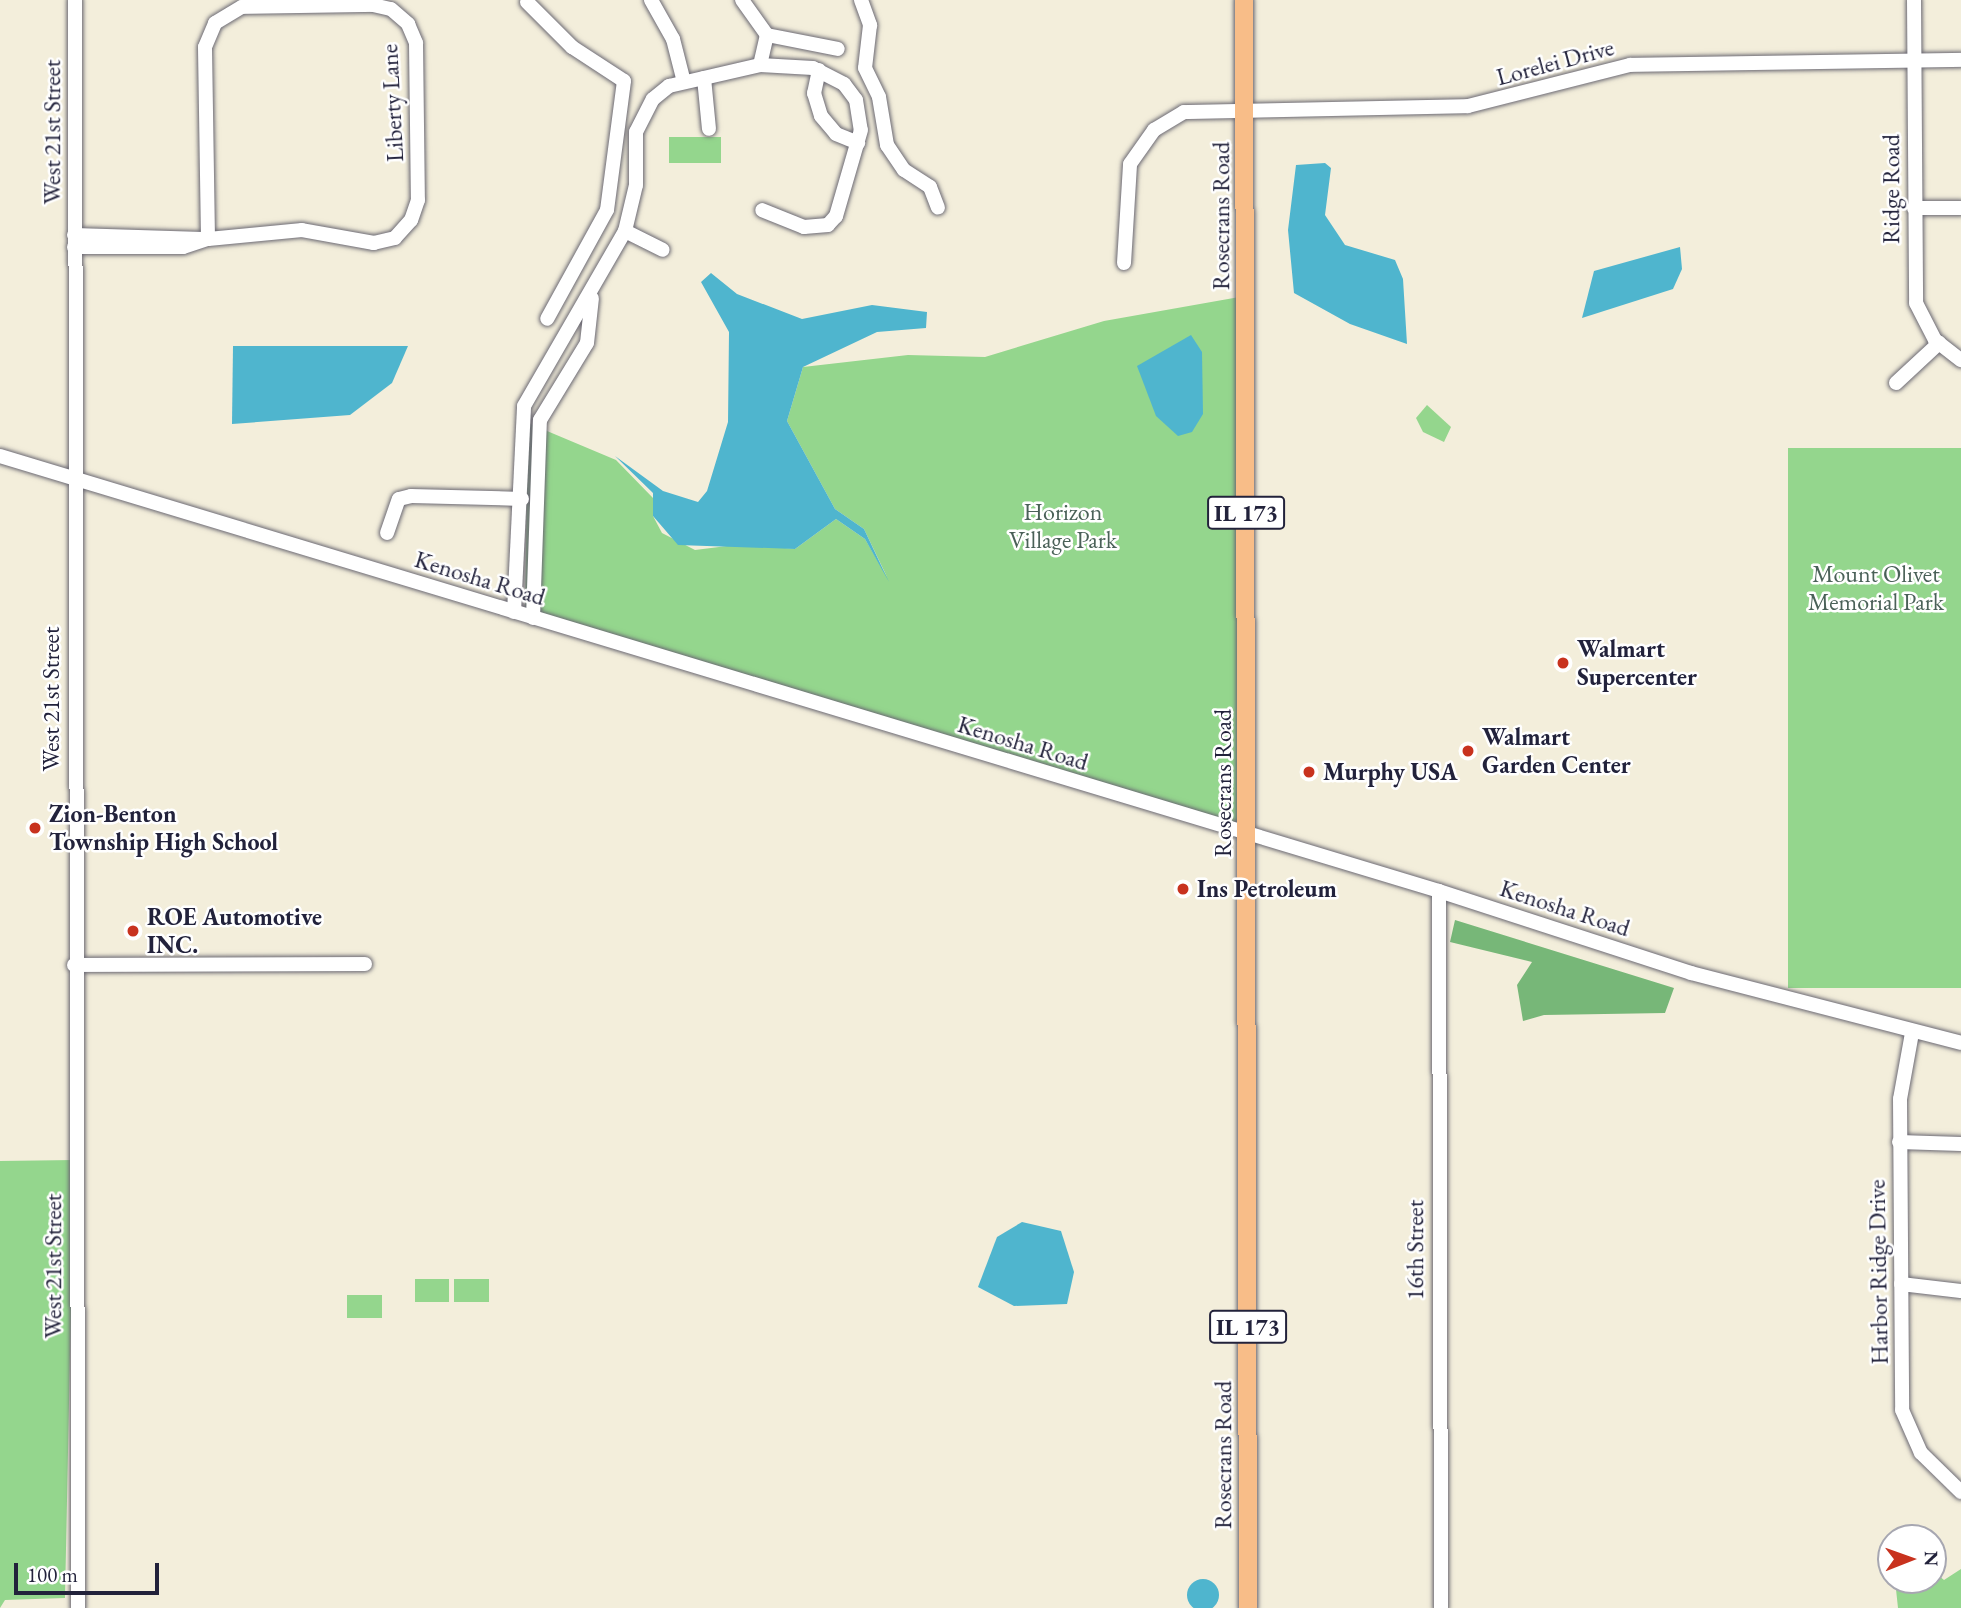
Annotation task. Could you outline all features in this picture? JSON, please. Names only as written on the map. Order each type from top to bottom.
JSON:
[{"type":"main road","name":"Rosecrans Road","points":[[1244,0],[1248,1608]]},
{"type":"street","name":"West 21st Street","points":[[75,0],[73,478],[78,1608]]},
{"type":"street","points":[[651,0],[673,39],[684,82]]},
{"type":"street","points":[[742,0],[767,35],[838,49]]},
{"type":"street","points":[[861,0],[870,25],[865,68],[876,91],[887,145],[904,170],[930,187],[938,208]]},
{"type":"street","name":"Ridge Road","points":[[1914,0],[1916,303],[1939,343],[1961,360]]},
{"type":"street","points":[[527,2],[572,47],[624,81],[607,210],[547,319]]},
{"type":"street","name":"Liberty Lane","points":[[74,241],[208,239],[302,230],[374,243],[395,238],[411,220],[418,200],[416,43],[408,24],[391,9],[243,7],[215,23],[205,47],[208,239]]},
{"type":"street","points":[[760,65],[767,35]]},
{"type":"street","name":"Lorelei Drive","points":[[1124,263],[1124,187],[1144,141],[1184,112],[1468,106],[1630,65],[1913,64],[1961,60]]},
{"type":"street","points":[[514,612],[522,499],[524,406],[592,297],[625,231],[637,164],[642,115],[661,93],[684,82],[760,65],[818,70],[844,83],[856,100],[858,143],[828,225],[804,227],[762,210]]},
{"type":"street","points":[[818,70],[814,93],[821,116],[836,134],[858,143]]},
{"type":"street","points":[[704,78],[709,129]]},
{"type":"street","points":[[856,100],[876,91]]},
{"type":"street","points":[[613,163],[637,164]]},
{"type":"street","points":[[1914,208],[1961,208]]},
{"type":"street","points":[[625,231],[663,250]]},
{"type":"street","points":[[533,618],[540,420],[587,343],[592,297]]},
{"type":"street","points":[[1896,383],[1939,343]]},
{"type":"street","name":"Kenosha Road","points":[[0,456],[1248,837],[1439,891],[1713,980],[1912,1033],[1961,1043]]},
{"type":"street","points":[[387,533],[399,499],[411,496],[522,499]]},
{"type":"street","name":"16th Street","points":[[1439,891],[1441,1608]]},
{"type":"street","points":[[74,965],[365,964]]},
{"type":"street","name":"Harbor Ridge Drive","points":[[1912,1033],[1899,1142],[1906,1424],[1922,1453],[1961,1492]]},
{"type":"street","points":[[1899,1142],[1961,1144]]},
{"type":"street","points":[[1901,1284],[1961,1291]]},
{"type":"green space","points":[[669,137],[721,137],[721,163],[669,163]]},
{"type":"green space","name":"Horizon Village Park","points":[[1245,296],[1249,837],[525,615],[528,423],[616,460],[653,498],[653,516],[662,533],[695,550],[743,544],[795,549],[836,519],[865,539],[887,577],[864,529],[835,509],[787,421],[803,367],[908,355],[985,357],[1104,321]]},
{"type":"green space","points":[[1427,405],[1451,427],[1444,442],[1423,432],[1416,418]]},
{"type":"green space","name":"Mount Olivet Memorial Park","points":[[1788,448],[1961,448],[1961,988],[1788,988]]},
{"type":"green space","points":[[1455,920],[1674,988],[1665,1013],[1544,1015],[1523,1021],[1517,985],[1532,962],[1450,942]]},
{"type":"green space","points":[[74,1160],[65,1598],[5,1600],[0,1608],[0,1161]]},
{"type":"green space","points":[[415,1279],[449,1279],[449,1302],[415,1302]]},
{"type":"green space","points":[[454,1279],[489,1279],[489,1302],[454,1302]]},
{"type":"green space","points":[[347,1295],[382,1295],[382,1318],[347,1318]]},
{"type":"green space","points":[[1961,1569],[1961,1608],[1898,1608],[1896,1594],[1947,1594],[1947,1578]]},
{"type":"water","points":[[1325,163],[1331,168],[1325,215],[1345,245],[1395,260],[1403,279],[1407,344],[1350,324],[1294,293],[1288,230],[1296,165]]},
{"type":"water","points":[[1680,247],[1682,269],[1673,289],[1582,318],[1594,271]]},
{"type":"water","points":[[711,273],[737,294],[802,319],[872,305],[927,312],[926,328],[877,332],[803,367],[787,421],[835,509],[864,529],[889,582],[865,539],[836,519],[795,549],[678,545],[653,516],[653,493],[615,456],[663,491],[698,502],[707,491],[728,422],[729,332],[701,282]]},
{"type":"water","points":[[1191,335],[1202,352],[1203,414],[1192,432],[1178,436],[1156,416],[1137,366]]},
{"type":"water","points":[[233,346],[408,346],[392,383],[350,415],[232,424]]},
{"type":"water","points":[[1022,1222],[1061,1231],[1074,1272],[1067,1304],[1014,1306],[978,1287],[997,1237]]},
{"type":"water","points":[[1203,1579],[1214,1584],[1219,1595],[1214,1606],[1203,1611],[1192,1606],[1187,1595],[1192,1584]]},
{"type":"place","name":"Walmart Supercenter","points":[[1563,663]]},
{"type":"place","name":"Walmart Garden Center","points":[[1468,751]]},
{"type":"place","name":"Murphy USA","points":[[1309,772]]},
{"type":"place","name":"Zion-Benton Township High School","points":[[35,828]]},
{"type":"place","name":"Ins Petroleum","points":[[1183,889]]},
{"type":"place","name":"ROE Automotive INC.","points":[[133,931]]}]
